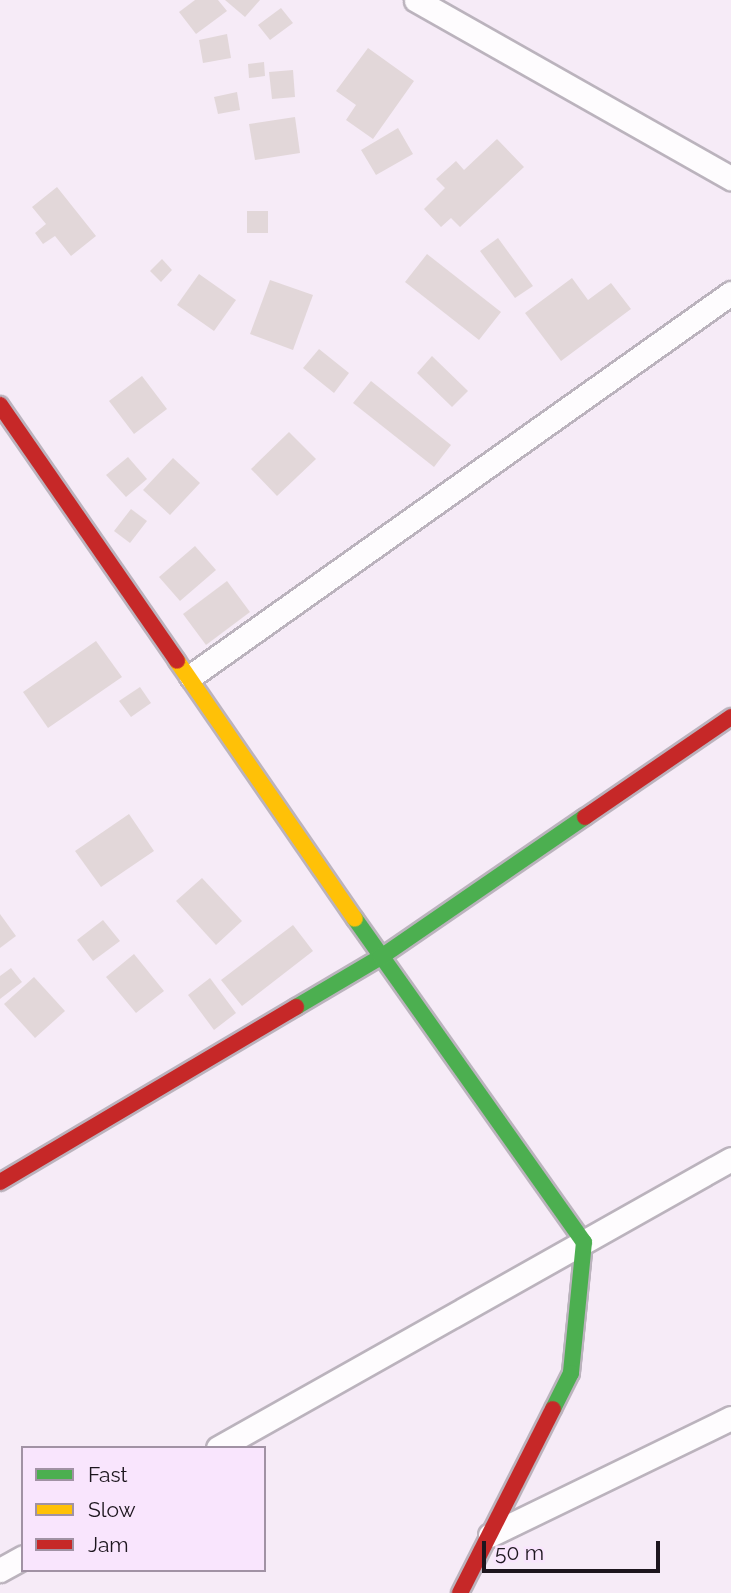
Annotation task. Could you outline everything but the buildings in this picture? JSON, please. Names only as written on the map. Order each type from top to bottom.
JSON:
[{"type":"street","points":[[416,0],[731,178]]},
{"type":"street","points":[[191,676],[731,293]]},
{"type":"street","points":[[0,405],[191,676],[381,957],[584,1242],[571,1373],[460,1593]]},
{"type":"street","points":[[0,1182],[381,957],[731,718]]},
{"type":"street","points":[[222,1446],[731,1159]]},
{"type":"street","points":[[490,1535],[731,1418]]},
{"type":"street","points":[[0,1570],[21,1558]]},
{"type":"traffic: fast","points":[[296,1007],[381,957],[585,817]]},
{"type":"traffic: fast","points":[[355,919],[584,1242],[571,1373],[553,1409]]},
{"type":"traffic: slow","points":[[177,661],[355,919]]},
{"type":"traffic: jam","points":[[0,405],[177,661]]},
{"type":"traffic: jam","points":[[585,817],[731,717]]},
{"type":"traffic: jam","points":[[0,1182],[296,1007]]},
{"type":"traffic: jam","points":[[460,1593],[553,1409]]}]
